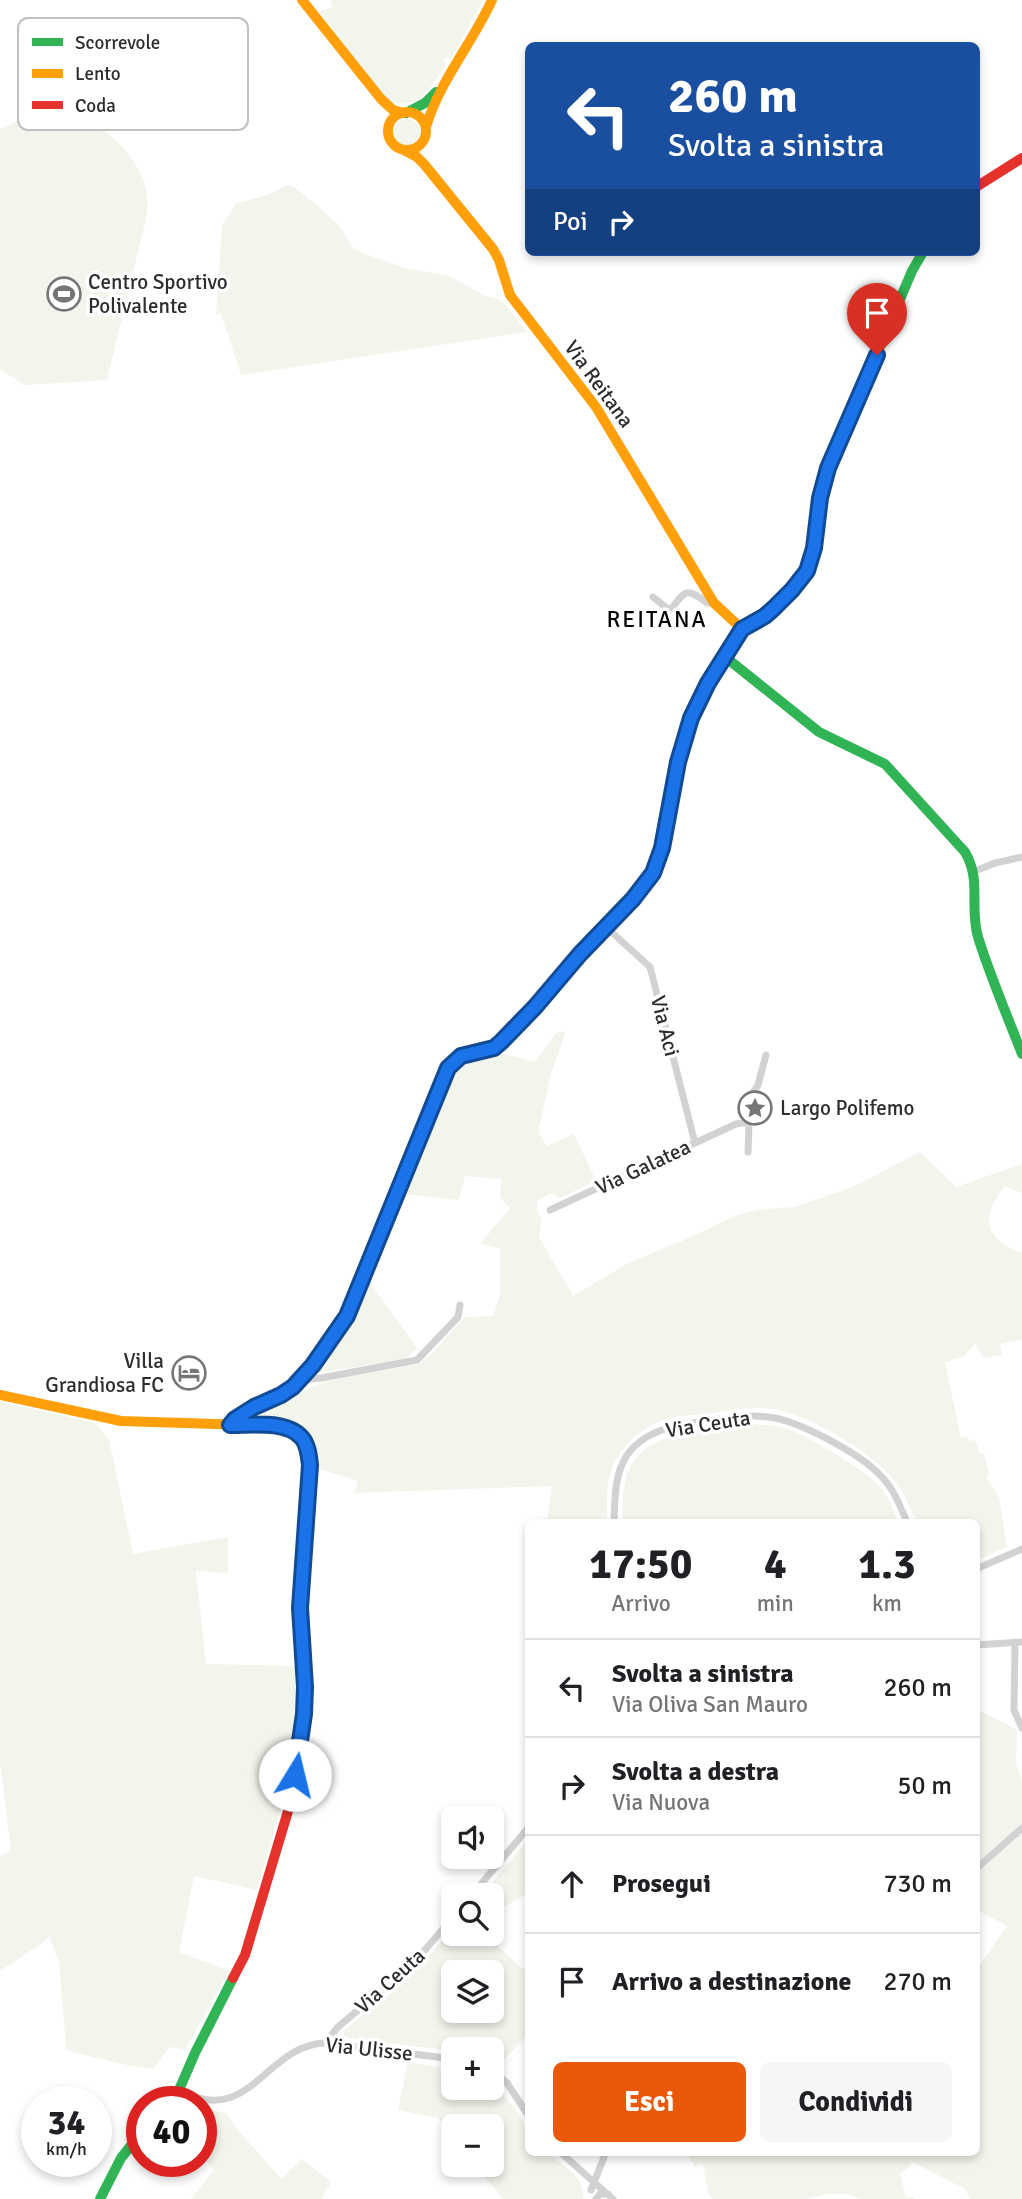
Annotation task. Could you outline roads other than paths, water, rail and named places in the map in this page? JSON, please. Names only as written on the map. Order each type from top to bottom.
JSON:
[{"type":"street","points":[[302,0],[381,99],[393,110],[418,116],[425,132]]},
{"type":"street","points":[[424,164],[423,148],[429,112],[439,89],[472,39],[492,0]]},
{"type":"street","points":[[388,129],[393,118],[425,103],[439,89]]},
{"type":"street","points":[[381,99],[390,140],[394,145],[404,150],[414,149],[425,132]]},
{"type":"street","name":"Via Reitana","points":[[404,150],[424,164],[494,249],[510,295],[596,407],[715,603],[742,629]]},
{"type":"street","points":[[980,184],[1022,158]]},
{"type":"street","points":[[230,1425],[254,1407],[281,1395],[300,1380],[347,1316],[448,1068],[461,1056],[494,1048],[501,1042],[633,899],[656,866],[685,736],[700,699],[742,629],[774,608],[807,571],[814,548],[820,498],[828,468],[921,256]]},
{"type":"street","points":[[653,597],[668,608],[672,608],[682,594],[690,592],[707,603],[715,603]]},
{"type":"street","points":[[724,656],[819,732],[886,764],[971,860],[975,871],[974,916],[977,935],[1022,1055]]},
{"type":"street","points":[[975,871],[995,863],[1022,858]]},
{"type":"street","name":"Via Aci","points":[[606,927],[649,967],[695,1143]]},
{"type":"street","points":[[748,1153],[750,1097],[758,1085],[766,1055]]},
{"type":"street","name":"Via Galatea","points":[[550,1210],[736,1124],[749,1122]]},
{"type":"street","points":[[300,1380],[417,1360],[457,1317],[460,1305]]},
{"type":"street","points":[[0,1395],[121,1421],[277,1426],[289,1429],[303,1439],[307,1446],[310,1484],[300,1608],[304,1714],[291,1801],[245,1955],[181,2086]]},
{"type":"street","name":"Via Ceuta","points":[[614,1519],[618,1475],[627,1455],[636,1445],[657,1431],[671,1426],[753,1416],[795,1423],[859,1458],[891,1487],[906,1519]]},
{"type":"street","points":[[980,1567],[1022,1549]]},
{"type":"street","points":[[980,1645],[1019,1643],[1014,1710],[1022,1728]]},
{"type":"street","points":[[980,1865],[1022,1828]]},
{"type":"street","points":[[482,1883],[525,1832]]},
{"type":"street","name":"Via Ceuta","points":[[325,2043],[338,2027],[413,1964],[441,1931]]},
{"type":"street","name":"Via Ulisse","points":[[217,2102],[239,2095],[300,2048],[312,2043],[441,2058]]},
{"type":"street","points":[[504,2080],[525,2110]]},
{"type":"street","points":[[100,2199],[126,2152]]},
{"type":"street","points":[[564,2156],[611,2196]]},
{"type":"street","points":[[593,2196],[605,2156]]},
{"type":"street","points":[[582,2172],[593,2196]]},
{"type":"street","points":[[593,2196],[611,2196]]},
{"type":"place","name":"Centro Sportivo Polivalente","points":[[64,294]]},
{"type":"place","name":"Largo Polifemo","points":[[755,1108]]},
{"type":"place","name":"Villa Grandiosa FC","points":[[189,1373]]},
{"type":"district","name":"REITANA","points":[[657,619]]}]
